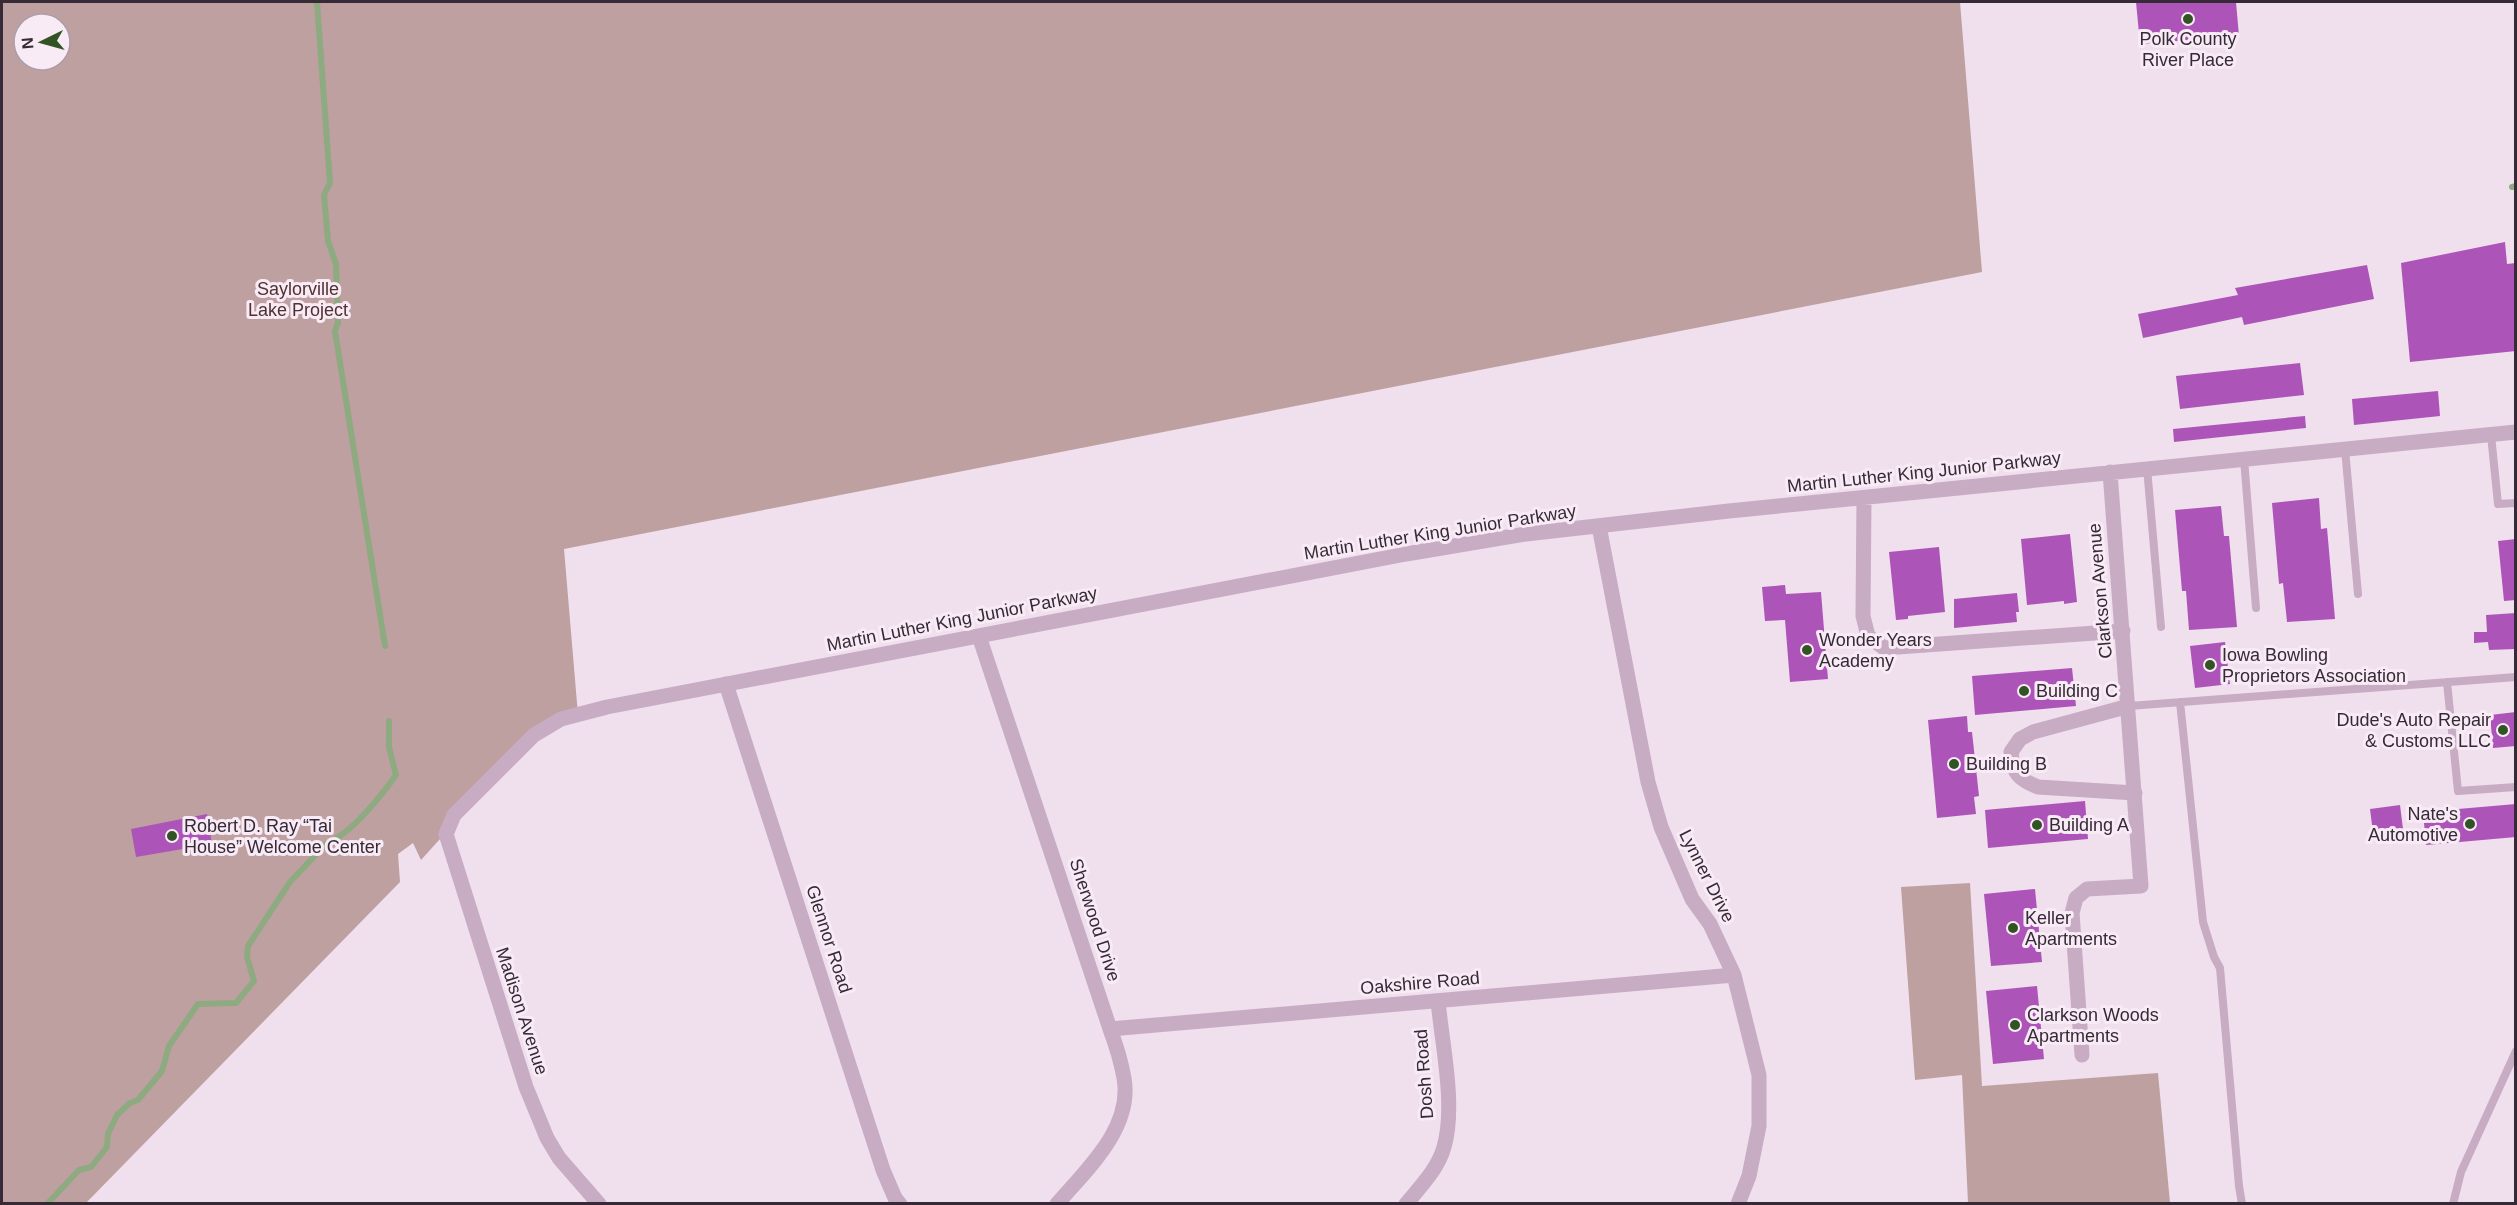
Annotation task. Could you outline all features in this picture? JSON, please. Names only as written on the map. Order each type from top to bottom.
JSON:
[{"type":"street","name":"Martin Luther King Junior Parkway","points":[[454,815],[513,753],[534,735],[561,719],[607,707],[1406,554],[1526,534],[2147,468],[2516,432]]},
{"type":"street","name":"Clarkson Avenue","points":[[2082,1055],[2072,913],[2076,898],[2087,890],[2141,886],[2110,472]]},
{"type":"street","points":[[1864,498],[1863,616],[1869,636],[1884,648],[2123,631]]},
{"type":"street","name":"Lynner Drive","points":[[1599,526],[1648,782],[1661,827],[1692,899],[1710,924],[1734,975],[1759,1075],[1759,1126],[1749,1176],[1738,1203]]},
{"type":"street","name":"Sherwood Drive","points":[[979,636],[1125,1080],[1123,1110],[1111,1138],[1057,1203]]},
{"type":"street","name":"Glennor Road","points":[[726,684],[883,1170],[895,1198],[900,1203]]},
{"type":"street","points":[[2128,706],[2033,732],[2020,738],[2011,752],[2013,768],[2024,781],[2038,787],[2135,793]]},
{"type":"street","name":"Madison Avenue","points":[[454,815],[446,834],[450,853],[526,1087],[547,1138],[559,1158],[599,1203]]},
{"type":"street","name":"Oakshire Road","points":[[1110,1029],[1734,975]]},
{"type":"street","name":"Dosh Road","points":[[1406,1203],[1435,1167],[1444,1148],[1450,1115],[1438,1001]]},
{"type":"lane","points":[[2491,435],[2498,504],[2516,503]]},
{"type":"lane","points":[[2345,449],[2358,594]]},
{"type":"lane","points":[[2244,459],[2256,608]]},
{"type":"lane","points":[[2147,468],[2161,627]]},
{"type":"lane","points":[[2128,706],[2516,677]]},
{"type":"lane","points":[[2447,682],[2458,791],[2516,787]]},
{"type":"lane","points":[[2180,702],[2203,922],[2214,957],[2220,968],[2242,1203]]},
{"type":"lane","points":[[2453,1203],[2461,1172],[2516,1051]]},
{"type":"green space","name":"Saylorville Lake Project","points":[[2,2],[1960,2],[1982,272],[564,549],[578,715],[534,735],[421,860],[413,843],[398,854],[400,882],[86,1203],[2,1203]]},
{"type":"green space","points":[[1970,883],[1982,1086],[2158,1073],[2170,1203],[1968,1203],[1962,1075],[1915,1080],[1901,887]]},
{"type":"building","name":"Polk County River Place","points":[[2136,2],[2236,2],[2239,36],[2140,44]]},
{"type":"building","points":[[2505,242],[2507,264],[2516,263],[2516,351],[2410,362],[2401,263]]},
{"type":"building","points":[[2367,265],[2374,299],[2244,325],[2242,317],[2143,338],[2138,314],[2238,295],[2235,288]]},
{"type":"building","points":[[2300,363],[2304,395],[2180,409],[2176,376]]},
{"type":"building","points":[[2438,391],[2440,416],[2354,425],[2352,399]]},
{"type":"building","points":[[2305,416],[2306,428],[2174,442],[2173,429]]},
{"type":"building","points":[[2319,498],[2321,529],[2327,528],[2335,619],[2287,622],[2283,583],[2279,584],[2272,503]]},
{"type":"building","points":[[2221,506],[2224,536],[2229,536],[2237,627],[2189,630],[2186,591],[2182,591],[2175,510]]},
{"type":"building","points":[[2070,534],[2077,602],[2027,605],[2021,539]]},
{"type":"building","points":[[2516,539],[2516,600],[2504,601],[2498,541]]},
{"type":"building","points":[[1939,547],[1945,612],[1908,616],[1908,619],[1896,620],[1889,552]]},
{"type":"building","name":"Wonder Years Academy","points":[[1785,585],[1786,594],[1821,592],[1828,679],[1790,682],[1785,620],[1765,621],[1762,587]]},
{"type":"building","points":[[2017,593],[2019,612],[2016,612],[2017,622],[1954,628],[1954,599]]},
{"type":"building","points":[[2516,613],[2516,649],[2489,650],[2488,642],[2474,643],[2474,632],[2487,632],[2486,615]]},
{"type":"building","name":"Iowa Bowling Proprietors Association","points":[[2225,642],[2230,684],[2195,688],[2190,646]]},
{"type":"building","name":"Building C","points":[[2072,668],[2076,706],[1975,715],[1972,676]]},
{"type":"building","name":"Dude's Auto Repair & Customs LLC","points":[[2516,712],[2516,746],[2493,748],[2490,715]]},
{"type":"building","name":"Building B","points":[[1967,716],[1968,732],[1972,732],[1979,796],[1974,797],[1976,814],[1937,818],[1928,720]]},
{"type":"building","name":"Building A","points":[[2085,801],[2088,839],[1988,848],[1985,810]]},
{"type":"building","name":"Nate's Automotive","points":[[2516,804],[2516,837],[2426,845],[2423,812]]},
{"type":"building","points":[[2400,805],[2403,829],[2373,833],[2370,809]]},
{"type":"building","name":"Robert D. Ray “Tai House” Welcome Center","points":[[207,814],[212,844],[136,857],[131,829]]},
{"type":"building","name":"Keller Apartments","points":[[2035,889],[2042,962],[1991,966],[1984,894]]},
{"type":"building","name":"Clarkson Woods Apartments","points":[[2037,986],[2044,1059],[1993,1064],[1986,991]]},
{"type":"waterway","points":[[317,2],[330,183],[324,195],[328,241],[336,264],[338,323],[335,331],[385,646]]},
{"type":"waterway","points":[[2512,187],[2516,186]]},
{"type":"waterway","points":[[47,1204],[79,1170],[91,1167],[107,1147],[108,1134],[117,1115],[130,1103],[138,1100],[162,1071],[169,1046],[198,1004],[236,1003],[254,981],[247,957],[248,946],[290,882],[327,843],[346,832],[355,823],[396,775],[389,747],[389,721]]},
{"type":"place","name":"Polk County River Place","points":[[2188,19]]},
{"type":"place","name":"Wonder Years Academy","points":[[1807,650]]},
{"type":"place","name":"Iowa Bowling Proprietors Association","points":[[2210,665]]},
{"type":"place","name":"Building C","points":[[2024,691]]},
{"type":"place","name":"Dude's Auto Repair & Customs LLC","points":[[2503,730]]},
{"type":"place","name":"Building B","points":[[1954,764]]},
{"type":"place","name":"Nate's Automotive","points":[[2470,824]]},
{"type":"place","name":"Building A","points":[[2037,825]]},
{"type":"place","name":"Robert D. Ray “Tai House” Welcome Center","points":[[172,836]]},
{"type":"place","name":"Keller Apartments","points":[[2013,928]]},
{"type":"place","name":"Clarkson Woods Apartments","points":[[2015,1025]]}]
